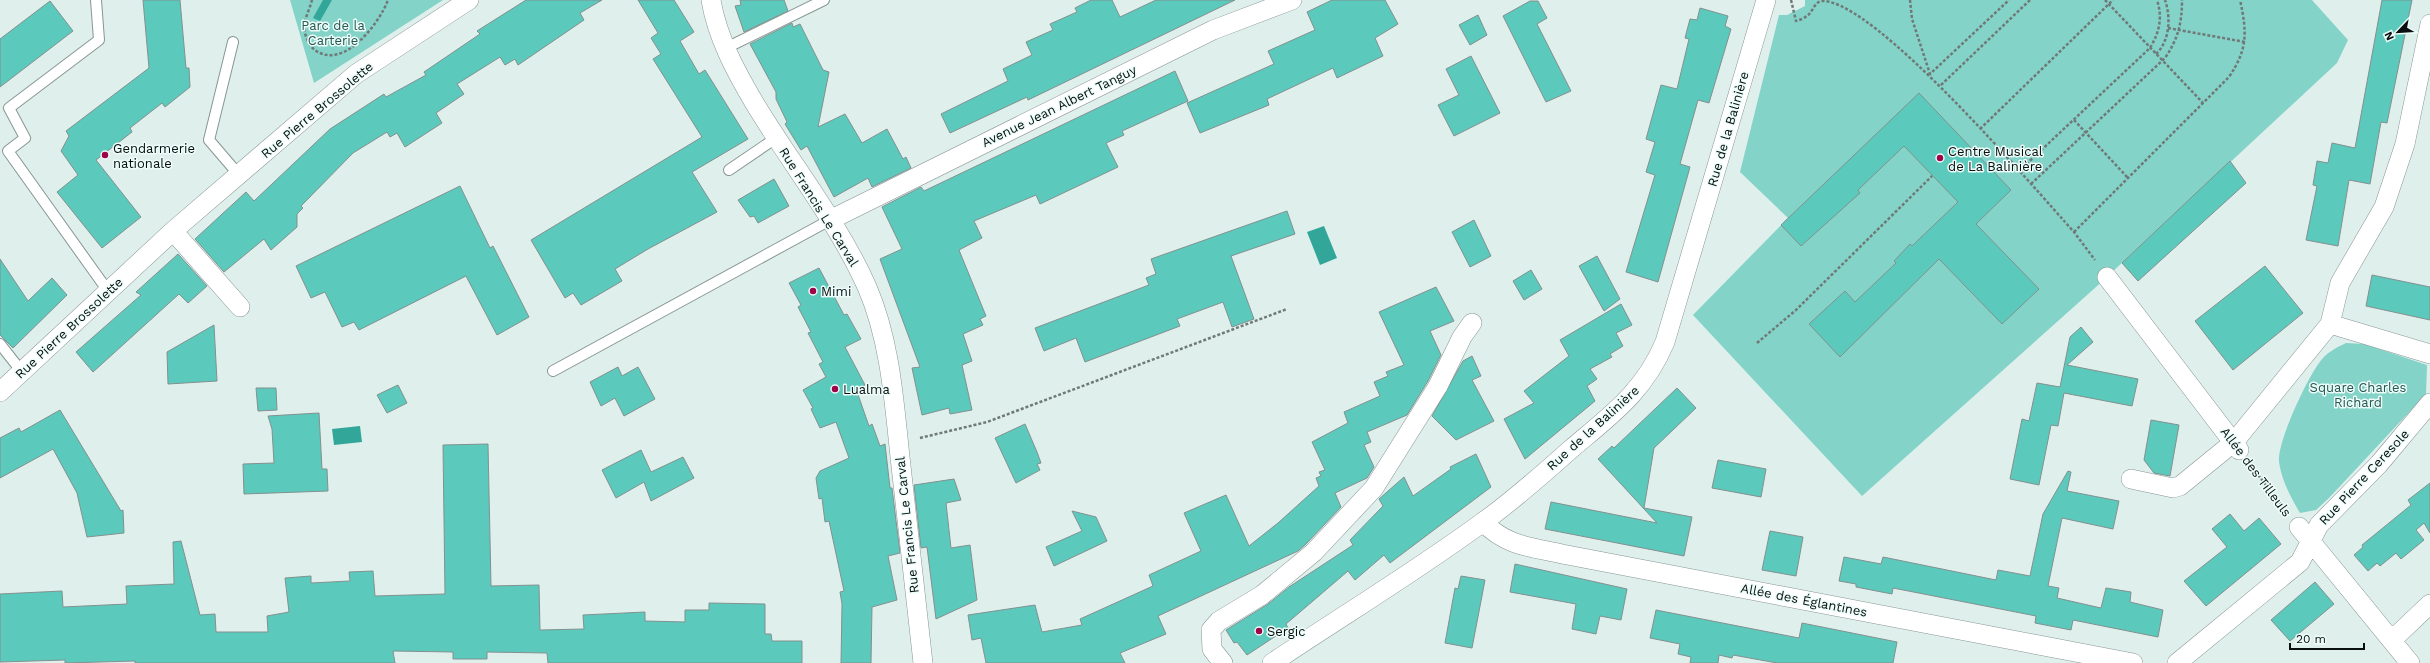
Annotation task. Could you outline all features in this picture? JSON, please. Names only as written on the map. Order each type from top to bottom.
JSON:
[{"type":"street","name":"Rue Pierre Brossolette","points":[[0,392],[173,231],[356,74],[470,0]]},
{"type":"street","name":"Rue Francis Le Carval","points":[[711,0],[715,21],[726,48],[750,95],[844,243],[867,287],[880,325],[888,357],[923,663]]},
{"type":"street","name":"Avenue Jean Albert Tanguy","points":[[830,220],[1213,30],[1292,0]]},
{"type":"street","name":"Rue de la Balinière","points":[[1272,663],[1483,522],[1627,401],[1643,384],[1657,361],[1684,280],[1766,0]]},
{"type":"street","points":[[2130,479],[2173,488],[2180,486],[2236,446],[2330,324],[2340,283],[2384,206],[2405,144],[2430,24]]},
{"type":"street","points":[[173,231],[240,307]]},
{"type":"street","name":"Allée des Tilleuls","points":[[2107,277],[2236,446]]},
{"type":"street","points":[[1223,663],[1212,649],[1210,636],[1211,630],[1220,621],[1262,595],[1314,552],[1374,488],[1438,386],[1462,337],[1472,323]]},
{"type":"street","points":[[2330,324],[2430,354]]},
{"type":"street","name":"Rue Pierre Ceresole","points":[[2177,663],[2300,562],[2304,534],[2319,524],[2379,464],[2430,404]]},
{"type":"street","name":"Allée des Églantines","points":[[1483,522],[1490,530],[1509,542],[1562,554],[2133,663]]},
{"type":"street","points":[[2304,534],[2410,663]]},
{"type":"street","points":[[2392,640],[2430,604]]},
{"type":"lane","points":[[96,0],[99,40],[9,108],[25,138],[8,151],[108,291]]},
{"type":"lane","points":[[726,48],[824,0]]},
{"type":"lane","points":[[233,42],[209,140],[239,175]]},
{"type":"lane","points":[[729,170],[776,138]]},
{"type":"lane","points":[[553,371],[830,220]]},
{"type":"lane","points":[[0,344],[22,372]]},
{"type":"path","points":[[312,0],[304,28],[310,47],[322,55],[336,56],[358,44],[383,12],[388,0]]},
{"type":"path","points":[[1791,0],[1796,21],[1808,15],[1816,3],[1823,1],[1832,2],[1864,17],[1930,74],[2074,232],[2107,277]]},
{"type":"path","points":[[1910,0],[1912,19],[1930,74]]},
{"type":"path","points":[[1930,74],[2009,0]]},
{"type":"path","points":[[1941,85],[2030,0]]},
{"type":"path","points":[[2105,0],[2203,103]]},
{"type":"path","points":[[1980,129],[2113,0]]},
{"type":"path","points":[[2018,171],[2150,48],[2158,36],[2161,18],[2157,0]]},
{"type":"path","points":[[2156,54],[2165,42],[2168,28],[2165,0]]},
{"type":"path","points":[[2031,184],[2162,60],[2172,48],[2180,30],[2182,0]]},
{"type":"path","points":[[2074,232],[2229,77],[2240,60],[2245,42],[2245,24],[2240,0]]},
{"type":"path","points":[[2168,28],[2245,42]]},
{"type":"path","points":[[2074,120],[2128,178]]},
{"type":"path","points":[[1757,343],[1796,310],[1932,176]]},
{"type":"path","points":[[918,439],[987,422],[1287,309]]},
{"type":"path","name":"Allée des Tilleuls","points":[[2236,446],[2304,534]]},
{"type":"green space","name":"Parc de la Carterie","points":[[290,0],[443,0],[314,83]]},
{"type":"green space","points":[[1805,0],[2312,0],[2348,40],[2337,63],[2096,287],[1862,496],[1693,315],[1788,218],[1740,172],[1779,15],[1787,15],[1805,6]]},
{"type":"green space","name":"Square Charles Richard","points":[[2346,343],[2364,344],[2427,365],[2426,394],[2329,498],[2316,510],[2300,513],[2287,488],[2280,469],[2279,462],[2283,440],[2307,382],[2314,371],[2322,359],[2334,349]]},
{"type":"shaded area","points":[[323,0],[332,0],[320,21],[313,18]]},
{"type":"shaded area","points":[[1324,226],[1337,258],[1320,265],[1307,232]]},
{"type":"shaded area","points":[[360,426],[362,442],[334,445],[332,429]]},
{"type":"building","points":[[143,0],[180,0],[186,68],[189,68],[190,87],[165,107],[162,103],[130,128],[132,132],[96,160],[141,217],[102,248],[57,192],[78,175],[61,151],[69,136],[66,131],[149,68]]},
{"type":"building","points":[[526,0],[602,0],[580,13],[584,20],[518,65],[515,59],[505,65],[500,57],[457,84],[464,94],[436,113],[442,123],[405,147],[397,133],[390,137],[387,132],[353,153],[301,206],[303,208],[297,214],[297,227],[271,250],[264,239],[224,272],[195,239],[246,192],[254,201],[330,129],[384,94],[386,97],[426,75],[424,72],[480,34],[477,31]]},
{"type":"building","points":[[638,0],[674,0],[694,32],[680,41],[699,74],[705,70],[748,139],[692,172],[717,212],[648,249],[615,269],[622,281],[581,305],[573,293],[565,298],[531,240],[702,137],[653,59],[661,54],[651,38],[658,33]]},
{"type":"building","points":[[740,0],[784,0],[788,11],[744,32],[735,6],[741,5]]},
{"type":"building","points":[[1091,0],[1112,0],[1120,17],[1156,0],[1235,0],[1028,100],[1027,97],[950,133],[941,114],[1008,81],[1003,69],[1032,55],[1026,42],[1053,30],[1050,24],[1077,12],[1075,8]]},
{"type":"building","points":[[1332,0],[1385,0],[1398,24],[1375,38],[1383,56],[1337,78],[1333,68],[1267,99],[1269,105],[1200,133],[1187,103],[1274,64],[1268,51],[1315,30],[1307,12]]},
{"type":"building","points":[[2382,0],[2412,0],[2387,123],[2381,122],[2370,184],[2349,180],[2338,246],[2306,240],[2317,186],[2313,185],[2317,161],[2328,163],[2332,143],[2355,148]]},
{"type":"building","points":[[50,1],[73,31],[0,87],[0,39]]},
{"type":"building","points":[[1530,1],[1538,1],[1547,18],[1537,24],[1571,91],[1546,102],[1503,16]]},
{"type":"building","points":[[1700,8],[1728,16],[1725,26],[1731,29],[1709,103],[1698,100],[1680,164],[1690,167],[1658,282],[1626,272],[1655,175],[1646,172],[1655,142],[1646,139],[1661,85],[1677,89],[1689,39],[1685,38],[1690,19],[1697,20]]},
{"type":"building","points":[[1478,15],[1487,35],[1470,45],[1459,25]]},
{"type":"building","points":[[792,23],[793,27],[800,24],[823,70],[829,72],[818,127],[845,114],[862,143],[887,129],[903,159],[906,157],[911,168],[872,187],[868,178],[834,197],[807,146],[801,150],[785,124],[787,122],[776,99],[776,92],[750,44]]},
{"type":"building","points":[[1471,56],[1500,113],[1454,136],[1438,105],[1459,95],[1446,69]]},
{"type":"building","points":[[1175,71],[1188,101],[1122,131],[1124,135],[1106,143],[1118,167],[1040,204],[1036,195],[974,221],[982,238],[959,250],[986,316],[980,319],[983,325],[963,334],[972,361],[962,365],[972,410],[950,414],[949,408],[922,415],[912,368],[920,367],[880,259],[902,249],[882,207],[921,187],[924,191]]},
{"type":"building","points":[[1919,93],[2011,190],[1976,224],[2039,289],[2002,324],[1939,259],[1840,357],[1809,324],[1845,291],[1855,302],[1896,263],[1894,261],[1910,244],[1912,246],[1958,202],[1904,146],[1858,190],[1860,193],[1801,246],[1781,225]]},
{"type":"building","points":[[2230,161],[2246,183],[2138,281],[2122,263]]},
{"type":"building","points":[[774,179],[789,206],[758,223],[754,216],[750,217],[738,200]]},
{"type":"building","points":[[460,186],[490,248],[493,246],[529,317],[497,335],[466,276],[359,330],[354,322],[342,327],[325,292],[311,298],[296,266]]},
{"type":"building","points":[[1287,211],[1295,234],[1231,256],[1254,319],[1232,327],[1223,302],[1177,319],[1180,326],[1085,362],[1076,338],[1044,351],[1035,328],[1149,285],[1146,278],[1156,274],[1151,259]]},
{"type":"building","points":[[1474,220],[1491,256],[1470,267],[1452,232]]},
{"type":"building","points":[[178,254],[207,286],[188,303],[179,294],[93,372],[76,352],[141,295],[136,292]]},
{"type":"building","points":[[1597,256],[1620,299],[1604,311],[1579,266]]},
{"type":"building","points":[[0,259],[28,301],[52,278],[67,295],[13,348],[0,335]]},
{"type":"building","points":[[2265,266],[2303,313],[2233,370],[2195,321]]},
{"type":"building","points":[[819,268],[844,315],[847,314],[861,339],[845,347],[865,385],[856,389],[869,426],[872,424],[880,446],[885,444],[890,488],[892,488],[900,553],[888,556],[897,600],[872,607],[871,663],[841,663],[842,604],[840,592],[844,591],[829,521],[825,522],[822,498],[819,499],[816,478],[820,471],[849,458],[836,422],[820,428],[811,409],[813,408],[803,390],[826,377],[819,364],[823,362],[808,333],[811,332],[798,307],[801,305],[789,283]]},
{"type":"building","points":[[1531,270],[1542,289],[1524,300],[1513,281]]},
{"type":"building","points":[[2372,275],[2430,287],[2430,320],[2366,306]]},
{"type":"building","points":[[1436,287],[1454,321],[1430,331],[1441,355],[1428,381],[1407,415],[1367,432],[1371,442],[1364,445],[1374,467],[1367,478],[1335,493],[1341,507],[1298,551],[1158,616],[1166,634],[1120,653],[1125,663],[986,663],[981,638],[972,640],[968,615],[1035,605],[1042,632],[1082,625],[1080,619],[1153,586],[1149,575],[1201,551],[1184,513],[1226,495],[1249,546],[1278,523],[1319,486],[1316,478],[1321,476],[1319,472],[1325,470],[1312,442],[1348,423],[1344,412],[1380,396],[1374,382],[1388,376],[1386,372],[1404,365],[1379,312]]},
{"type":"building","points":[[1621,304],[1632,325],[1616,333],[1623,346],[1610,354],[1612,357],[1590,369],[1597,379],[1587,386],[1595,401],[1525,459],[1504,419],[1534,403],[1524,391],[1569,356],[1560,340]]},
{"type":"building","points":[[214,325],[217,381],[168,384],[167,352]]},
{"type":"building","points":[[2081,327],[2093,342],[2067,365],[2138,379],[2132,406],[2064,393],[2058,426],[2051,425],[2039,485],[2010,479],[2022,419],[2029,421],[2037,383],[2060,387],[2070,337]]},
{"type":"building","points":[[1472,356],[1481,376],[1472,380],[1494,421],[1456,440],[1432,416],[1463,361]]},
{"type":"building","points":[[618,367],[622,376],[638,367],[655,399],[624,416],[615,398],[601,406],[590,382]]},
{"type":"building","points":[[398,385],[407,403],[387,413],[377,395]]},
{"type":"building","points":[[256,388],[276,388],[277,410],[258,411]]},
{"type":"building","points":[[1677,388],[1696,408],[1654,448],[1644,508],[1692,517],[1684,556],[1545,529],[1551,502],[1657,523],[1598,459],[1612,446],[1614,448]]},
{"type":"building","points":[[60,410],[121,511],[123,510],[124,533],[87,537],[77,493],[53,449],[0,478],[0,438],[19,428],[21,432]]},
{"type":"building","points":[[319,413],[322,469],[327,469],[328,491],[244,494],[243,464],[274,463],[272,429],[268,416]]},
{"type":"building","points":[[2151,420],[2179,425],[2170,476],[2154,473],[2144,460]]},
{"type":"building","points":[[1025,424],[1041,463],[1037,464],[1040,470],[1016,483],[995,438]]},
{"type":"building","points":[[488,444],[491,586],[539,585],[540,630],[584,629],[583,615],[645,612],[645,621],[685,622],[685,610],[709,610],[709,603],[765,604],[765,634],[771,634],[772,641],[802,641],[802,663],[548,663],[547,653],[487,652],[487,659],[453,659],[453,652],[393,651],[395,663],[135,663],[135,661],[65,663],[65,660],[0,662],[0,594],[62,591],[63,607],[127,604],[126,586],[174,584],[173,542],[181,541],[200,615],[215,614],[216,632],[268,632],[267,616],[289,612],[285,578],[311,576],[311,583],[350,581],[349,572],[373,571],[375,596],[445,594],[443,445]]},
{"type":"building","points":[[641,450],[651,472],[683,457],[694,478],[651,501],[644,482],[616,498],[602,470]]},
{"type":"building","points":[[1476,454],[1491,487],[1390,563],[1384,555],[1355,580],[1348,571],[1286,624],[1288,628],[1247,655],[1237,642],[1234,643],[1226,630],[1268,604],[1289,587],[1353,545],[1350,540],[1383,506],[1379,499],[1404,477],[1413,496],[1451,469],[1450,467]]},
{"type":"building","points":[[1718,460],[1766,469],[1761,497],[1712,488]]},
{"type":"building","points":[[2068,471],[2071,472],[2067,491],[2119,501],[2113,529],[2062,518],[2048,586],[2059,588],[2057,598],[2101,608],[2106,588],[2131,592],[2130,602],[2163,610],[2158,637],[2073,620],[2071,630],[2035,623],[2036,616],[1893,588],[1892,594],[1856,587],[1856,584],[1839,581],[1844,557],[1881,564],[1883,557],[1996,580],[1998,570],[2030,576],[2043,514]]},
{"type":"building","points":[[954,479],[961,500],[946,503],[951,548],[970,545],[977,600],[936,619],[927,547],[921,548],[914,485]]},
{"type":"building","points":[[2430,483],[2430,533],[2424,523],[2416,530],[2424,540],[2401,559],[2396,553],[2380,566],[2377,563],[2368,571],[2354,555],[2363,547],[2362,545],[2411,505],[2408,500]]},
{"type":"building","points":[[1072,511],[1096,517],[1107,541],[1054,566],[1046,547],[1082,531]]},
{"type":"building","points":[[2230,514],[2244,531],[2259,518],[2281,544],[2206,606],[2184,581],[2227,547],[2212,529]]},
{"type":"building","points":[[1770,531],[1803,537],[1796,576],[1762,570]]},
{"type":"building","points":[[1515,564],[1627,589],[1621,620],[1600,616],[1596,634],[1572,629],[1576,604],[1510,592]]},
{"type":"building","points":[[1461,576],[1485,580],[1472,648],[1445,643],[1455,588],[1458,589]]},
{"type":"building","points":[[2315,582],[2334,604],[2290,641],[2271,620]]},
{"type":"building","points":[[1656,610],[1799,638],[1802,623],[1897,642],[1893,663],[1777,663],[1733,655],[1732,658],[1719,655],[1718,663],[1690,663],[1691,657],[1678,654],[1680,644],[1650,638]]},
{"type":"place","name":"Gendarmerie nationale","points":[[105,155]]},
{"type":"place","name":"Centre Musical de La Balinière","points":[[1940,158]]},
{"type":"place","name":"Mimi","points":[[813,291]]},
{"type":"place","name":"Lualma","points":[[835,389]]},
{"type":"place","name":"Sergic","points":[[1259,631]]}]
